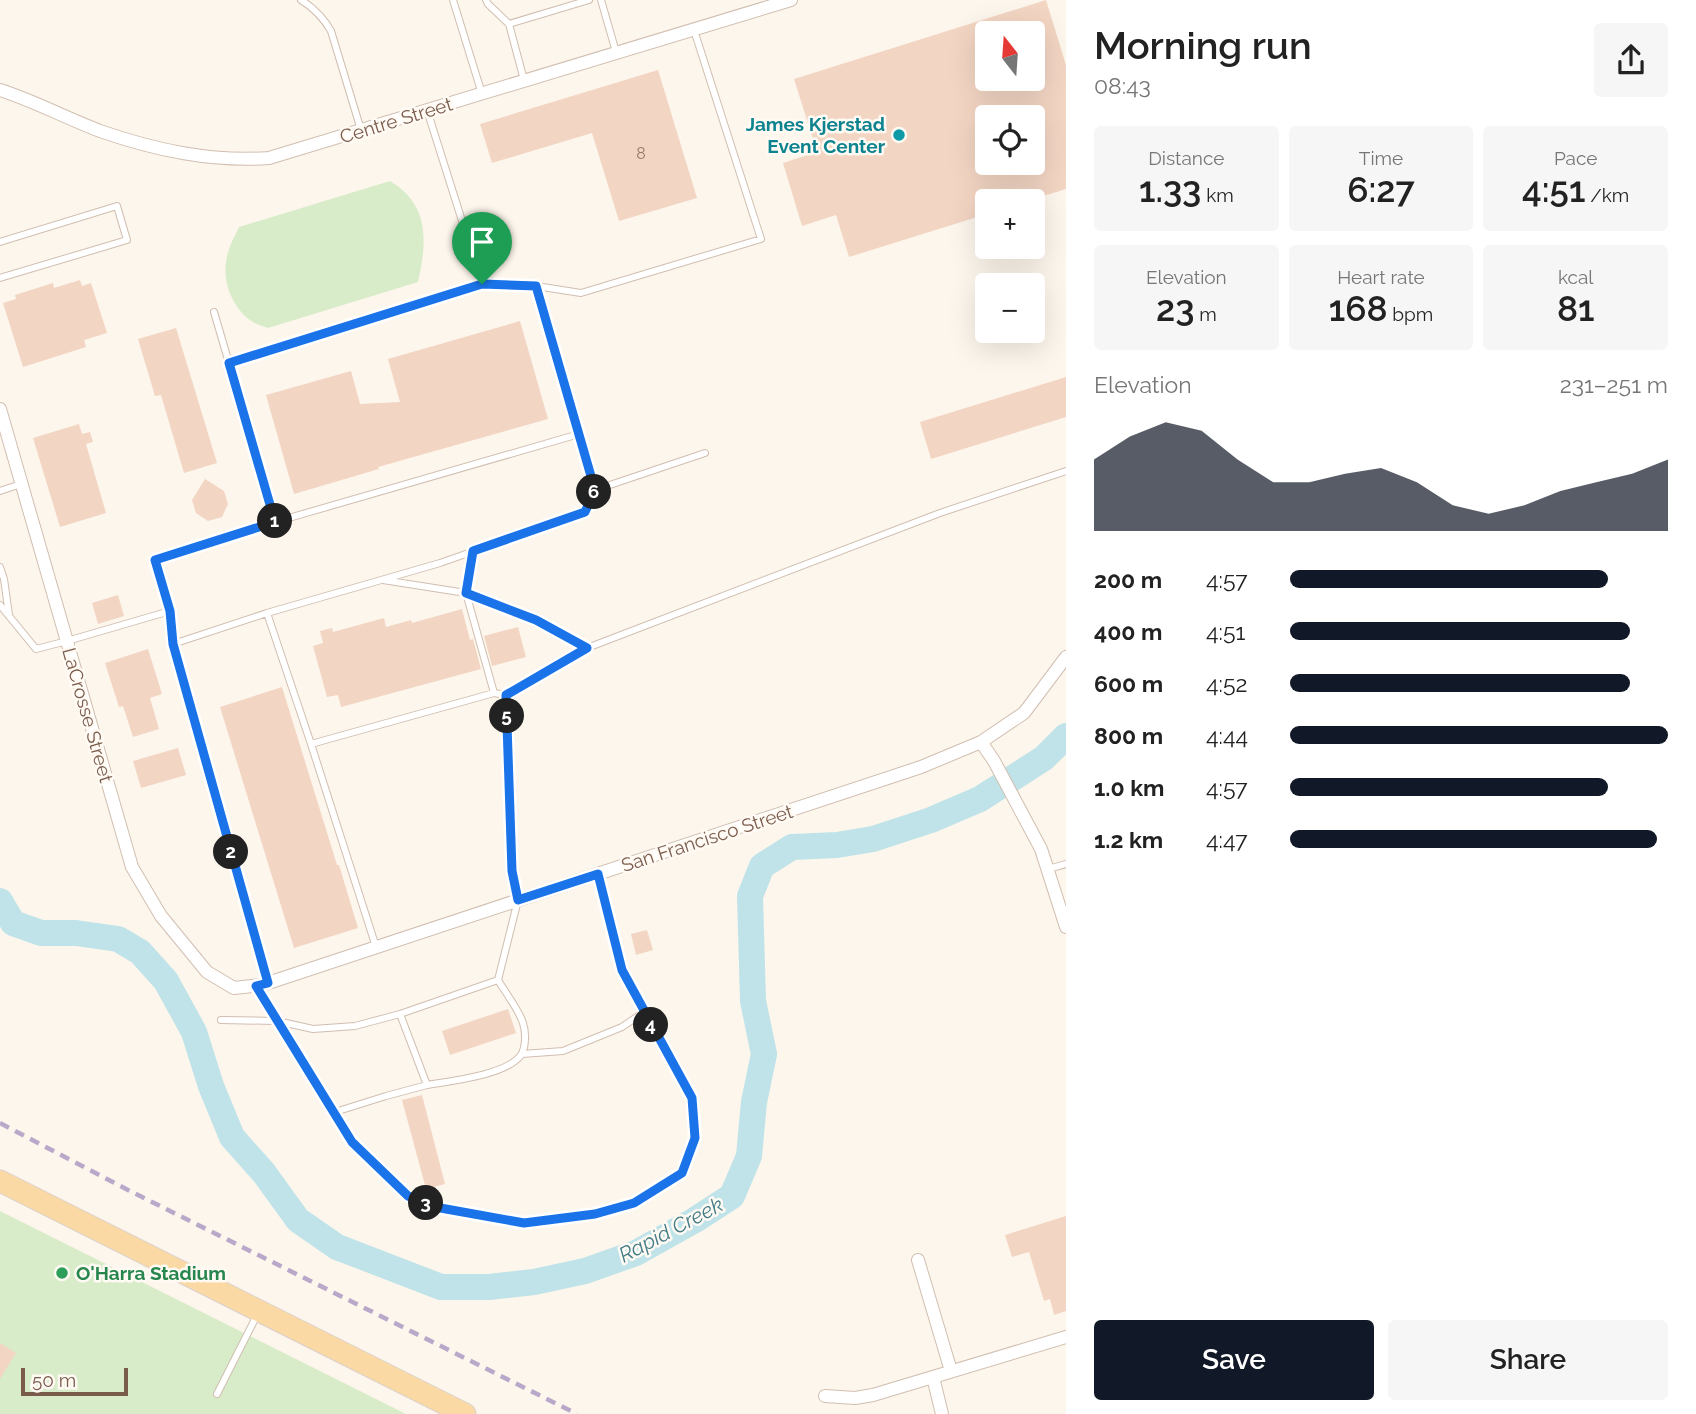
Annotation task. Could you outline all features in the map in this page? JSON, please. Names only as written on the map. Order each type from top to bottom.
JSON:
[{"type":"main road","points":[[0,1181],[465,1414]]},
{"type":"street","name":"Centre Street","points":[[0,90],[100,130],[171,152],[206,158],[269,158],[694,30],[757,5],[791,0]]},
{"type":"street","name":"LaCrosse Street","points":[[0,410],[4,436],[22,484],[132,867],[161,916],[207,972],[233,988]]},
{"type":"street","name":"San Francisco Street","points":[[233,988],[262,984],[922,767],[981,742],[1024,713],[1066,657]]},
{"type":"street","points":[[981,742],[1041,849],[1066,927]]},
{"type":"street","points":[[918,1260],[951,1371]]},
{"type":"street","points":[[825,1396],[855,1398],[873,1395],[1066,1337]]},
{"type":"street","points":[[933,1377],[942,1414]]},
{"type":"lane","points":[[301,0],[324,19],[331,31],[361,131]]},
{"type":"lane","points":[[453,0],[482,94]]},
{"type":"lane","points":[[486,0],[509,24],[524,80]]},
{"type":"lane","points":[[509,24],[589,0]]},
{"type":"lane","points":[[601,0],[616,53]]},
{"type":"lane","points":[[229,363],[482,284],[536,286],[581,293],[761,239],[694,30]]},
{"type":"lane","points":[[427,110],[482,284]]},
{"type":"lane","points":[[0,242],[117,206],[127,240],[0,278]]},
{"type":"lane","points":[[173,644],[267,613],[440,563],[585,512],[595,490],[536,286]]},
{"type":"lane","points":[[214,312],[275,522]]},
{"type":"lane","points":[[579,435],[275,522],[155,560],[170,611],[173,644],[262,984],[278,1021],[352,1142],[408,1196],[435,1207],[524,1223],[595,1214],[634,1203],[682,1173],[695,1138],[692,1098],[622,970],[598,874]]},
{"type":"lane","points":[[595,490],[705,453]]},
{"type":"lane","points":[[311,744],[494,693],[506,695],[587,648],[940,513],[1066,471]]},
{"type":"lane","points":[[0,491],[22,484]]},
{"type":"lane","points":[[473,551],[466,593],[494,693]]},
{"type":"lane","points":[[0,567],[10,617]]},
{"type":"lane","points":[[382,580],[466,593],[536,620],[587,648]]},
{"type":"lane","points":[[0,605],[36,649],[170,611]]},
{"type":"lane","points":[[267,613],[376,947]]},
{"type":"lane","points":[[335,1112],[428,1085],[479,1077],[511,1065],[522,1054],[525,1039],[523,1021],[498,980],[518,900],[512,871],[506,695]]},
{"type":"lane","points":[[1048,869],[1066,864]]},
{"type":"lane","points":[[221,1020],[278,1021],[313,1029],[355,1026],[400,1014],[498,980]]},
{"type":"lane","points":[[522,1054],[563,1051],[622,1027],[644,1013]]},
{"type":"lane","points":[[400,1014],[428,1085]]},
{"type":"lane","points":[[218,1394],[260,1310]]},
{"type":"green space","points":[[390,181],[413,201],[419,213],[424,239],[418,282],[268,328],[245,316],[233,300],[225,272],[229,250],[239,227]]},
{"type":"green space","name":"O'Harra Stadium","points":[[0,1211],[406,1414],[0,1414]]},
{"type":"building","name":"James Kjerstad Event Center","points":[[1046,0],[1066,65],[1066,189],[1045,195],[1045,189],[975,189],[975,218],[849,257],[836,215],[802,226],[783,163],[817,152],[794,79],[975,22],[975,91],[1045,91],[1045,21],[979,21]]},
{"type":"building","points":[[658,70],[697,198],[619,221],[592,133],[492,163],[480,124]]},
{"type":"building","points":[[80,280],[82,286],[91,283],[107,333],[84,340],[86,347],[23,367],[3,303],[16,299],[15,295],[53,283],[54,288]]},
{"type":"building","points":[[520,321],[548,419],[378,467],[379,469],[294,494],[266,395],[351,371],[360,404],[400,402],[388,359]]},
{"type":"building","points":[[176,328],[217,463],[184,473],[161,395],[155,396],[138,339]]},
{"type":"building","points":[[1066,377],[1066,417],[931,459],[920,422]]},
{"type":"building","points":[[79,424],[82,434],[90,432],[93,442],[86,444],[106,513],[60,527],[33,438]]},
{"type":"building","points":[[205,479],[224,491],[228,504],[222,517],[208,521],[196,513],[192,500]]},
{"type":"building","points":[[118,595],[124,616],[98,624],[92,603]]},
{"type":"building","points":[[462,609],[481,669],[341,707],[338,695],[327,697],[313,646],[323,643],[320,631],[332,628],[333,632],[384,618],[386,627],[411,620],[412,623]]},
{"type":"building","points":[[518,627],[526,657],[492,666],[484,636]]},
{"type":"building","points":[[148,649],[162,694],[150,698],[159,729],[133,737],[123,706],[119,707],[105,663]]},
{"type":"building","points":[[282,687],[358,928],[294,948],[220,707]]},
{"type":"building","points":[[178,748],[186,775],[141,788],[133,761]]},
{"type":"building","points":[[647,930],[653,950],[636,955],[631,934]]},
{"type":"building","points":[[508,1009],[516,1033],[450,1055],[442,1031]]},
{"type":"building","points":[[422,1095],[445,1184],[426,1189],[402,1100]]},
{"type":"building","points":[[1066,1216],[1066,1311],[1054,1315],[1050,1299],[1044,1301],[1029,1252],[1012,1257],[1005,1235]]},
{"type":"building","points":[[0,1343],[16,1353],[0,1379]]},
{"type":"waterway","name":"Rapid Creek","points":[[0,901],[13,923],[41,933],[76,933],[118,939],[140,952],[166,981],[194,1032],[211,1086],[232,1137],[264,1173],[298,1220],[337,1247],[441,1287],[489,1287],[534,1282],[585,1271],[636,1253],[732,1196],[749,1156],[754,1102],[764,1054],[753,1001],[750,896],[762,866],[792,847],[837,845],[873,839],[931,820],[980,799],[1044,758],[1066,736]]},
{"type":"railway","points":[[0,1123],[126,1189],[577,1414]]},
{"type":"place","name":"James Kjerstad Event Center","points":[[899,135]]},
{"type":"place","name":"O'Harra Stadium","points":[[62,1273]]},
{"type":"route","points":[[482,284],[536,286],[595,490],[585,512],[473,551],[466,593],[536,620],[587,648],[506,695],[512,871],[518,900],[598,874],[622,970],[692,1098],[695,1138],[682,1173],[634,1203],[595,1214],[524,1223],[435,1207],[408,1196],[352,1142],[256,986],[268,983],[173,644],[170,611],[155,560],[275,522],[229,363],[482,284]]}]
